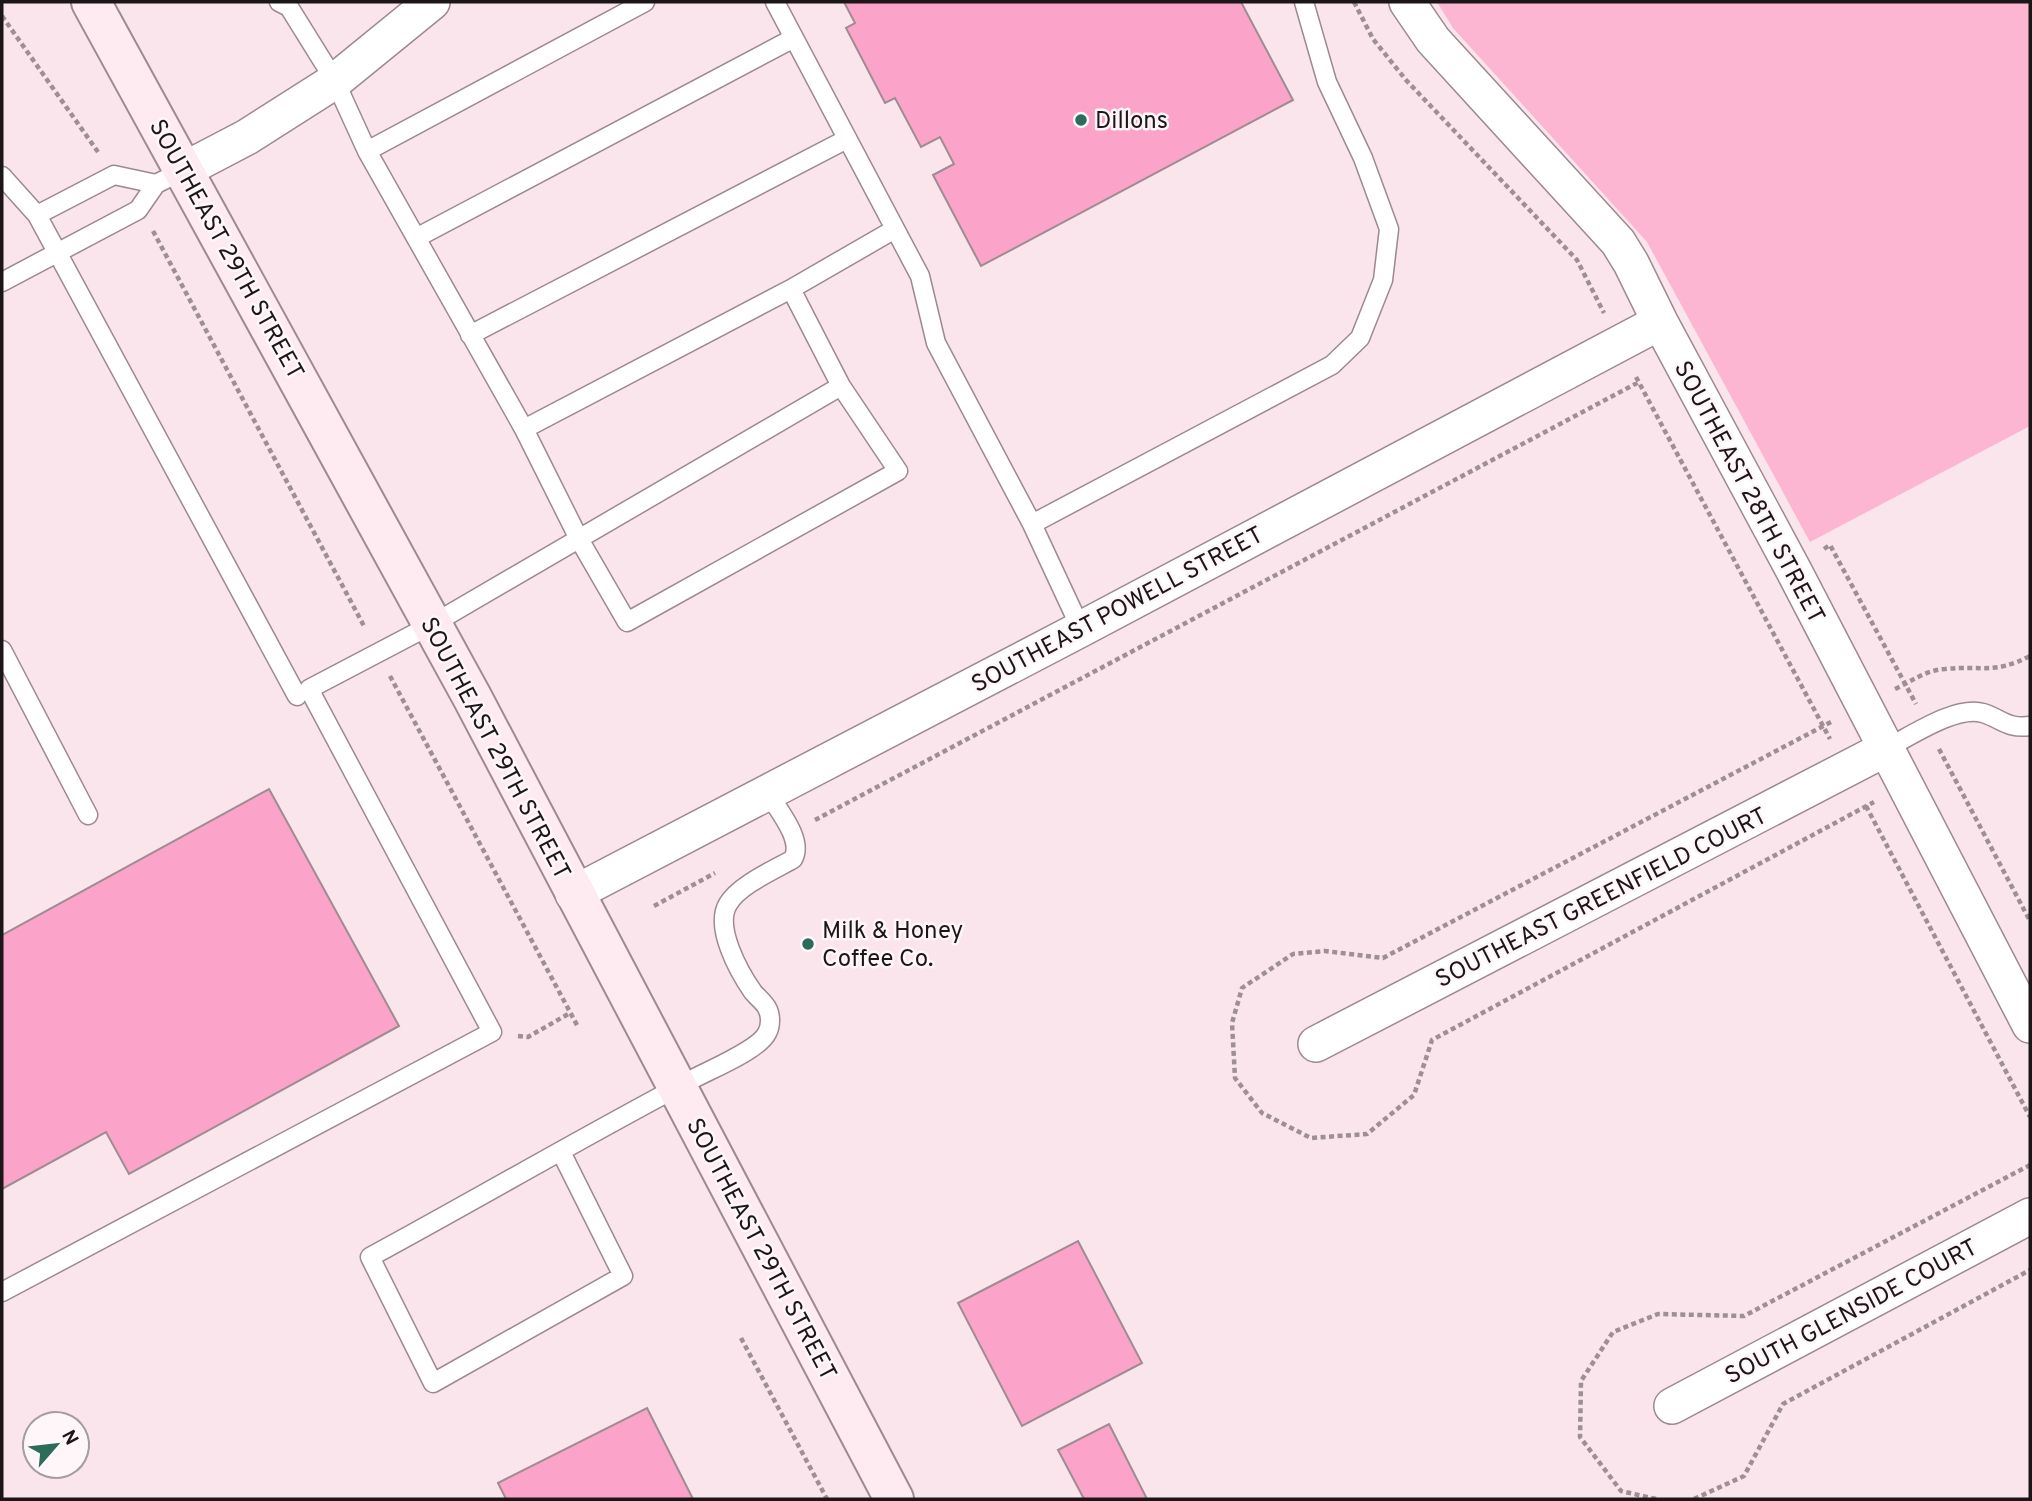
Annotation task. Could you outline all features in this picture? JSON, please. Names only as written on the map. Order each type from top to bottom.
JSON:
[{"type":"main road","name":"SOUTHEAST 29TH STREET","points":[[91,2],[170,177],[431,625],[894,1499]]},
{"type":"street","name":"SOUTHEAST 28TH STREET","points":[[1406,2],[1433,40],[1618,242],[1631,263],[2030,1026]]},
{"type":"street","points":[[170,177],[247,137],[335,81],[420,6]]},
{"type":"street","name":"SOUTHEAST POWELL STREET","points":[[573,894],[1660,322]]},
{"type":"street","name":"SOUTHEAST GREENFIELD COURT","points":[[1315,1044],[1886,748]]},
{"type":"street","name":"SOUTH GLENSIDE COURT","points":[[1672,1406],[2030,1216]]},
{"type":"lane","points":[[279,2],[289,8],[335,81],[366,151],[524,429],[579,539],[627,622],[898,471],[841,386],[792,289]]},
{"type":"lane","points":[[366,151],[645,2]]},
{"type":"lane","points":[[775,2],[920,276],[936,343],[1032,524],[1081,629]]},
{"type":"lane","points":[[1032,524],[1332,365],[1360,338],[1383,280],[1389,229],[1363,158],[1327,82],[1304,2]]},
{"type":"lane","points":[[416,238],[794,38]]},
{"type":"lane","points":[[470,335],[847,139]]},
{"type":"lane","points":[[37,215],[114,175],[170,177]]},
{"type":"lane","points":[[2,176],[37,215],[296,696]]},
{"type":"lane","points":[[2,282],[138,210],[170,177]]},
{"type":"lane","points":[[524,429],[792,289],[895,229]]},
{"type":"lane","points":[[2,1292],[492,1032],[309,689],[431,625],[841,386]]},
{"type":"lane","points":[[2,650],[88,815]]},
{"type":"lane","points":[[1886,748],[1963,712],[1983,713],[2003,724],[2030,726]]},
{"type":"lane","points":[[561,1152],[623,1276],[433,1383],[370,1257],[676,1088],[759,1044],[769,1032],[770,1018],[767,1007],[753,992],[736,961],[725,936],[722,917],[728,903],[738,891],[793,859],[797,852],[797,845],[768,793]]},
{"type":"path","points":[[2,16],[114,175]]},
{"type":"path","points":[[138,210],[159,240],[578,1027]]},
{"type":"path","points":[[791,833],[1639,382]]},
{"type":"path","points":[[1846,770],[2030,1118]]},
{"type":"path","points":[[654,906],[722,869]]},
{"type":"path","points":[[492,1032],[528,1037],[570,1013]]},
{"type":"path","points":[[1656,1499],[1621,1491],[1580,1437],[1581,1381],[1613,1332],[1658,1314],[1744,1316],[2030,1165]]},
{"type":"path","points":[[1694,1499],[1744,1476],[1783,1404],[2030,1270]]},
{"type":"path","points":[[741,1338],[827,1499]]},
{"type":"shaded area","points":[[1437,2],[2030,2],[2030,426],[1810,542],[1647,242],[1453,28]]},
{"type":"building","name":"Dillons","points":[[844,2],[1241,2],[1293,100],[981,266],[933,175],[954,164],[940,137],[921,147],[895,98],[885,103],[846,28],[855,23]]},
{"type":"building","points":[[269,789],[399,1026],[129,1174],[106,1132],[2,1189],[2,935]]},
{"type":"building","points":[[1078,1241],[1142,1363],[1022,1426],[958,1303]]},
{"type":"building","points":[[647,1408],[693,1499],[506,1499],[498,1483]]},
{"type":"building","points":[[1109,1424],[1147,1499],[1084,1499],[1058,1450]]},
{"type":"place","name":"Dillons","points":[[1081,120]]},
{"type":"place","name":"Milk & Honey Coffee Co.","points":[[808,944]]}]
